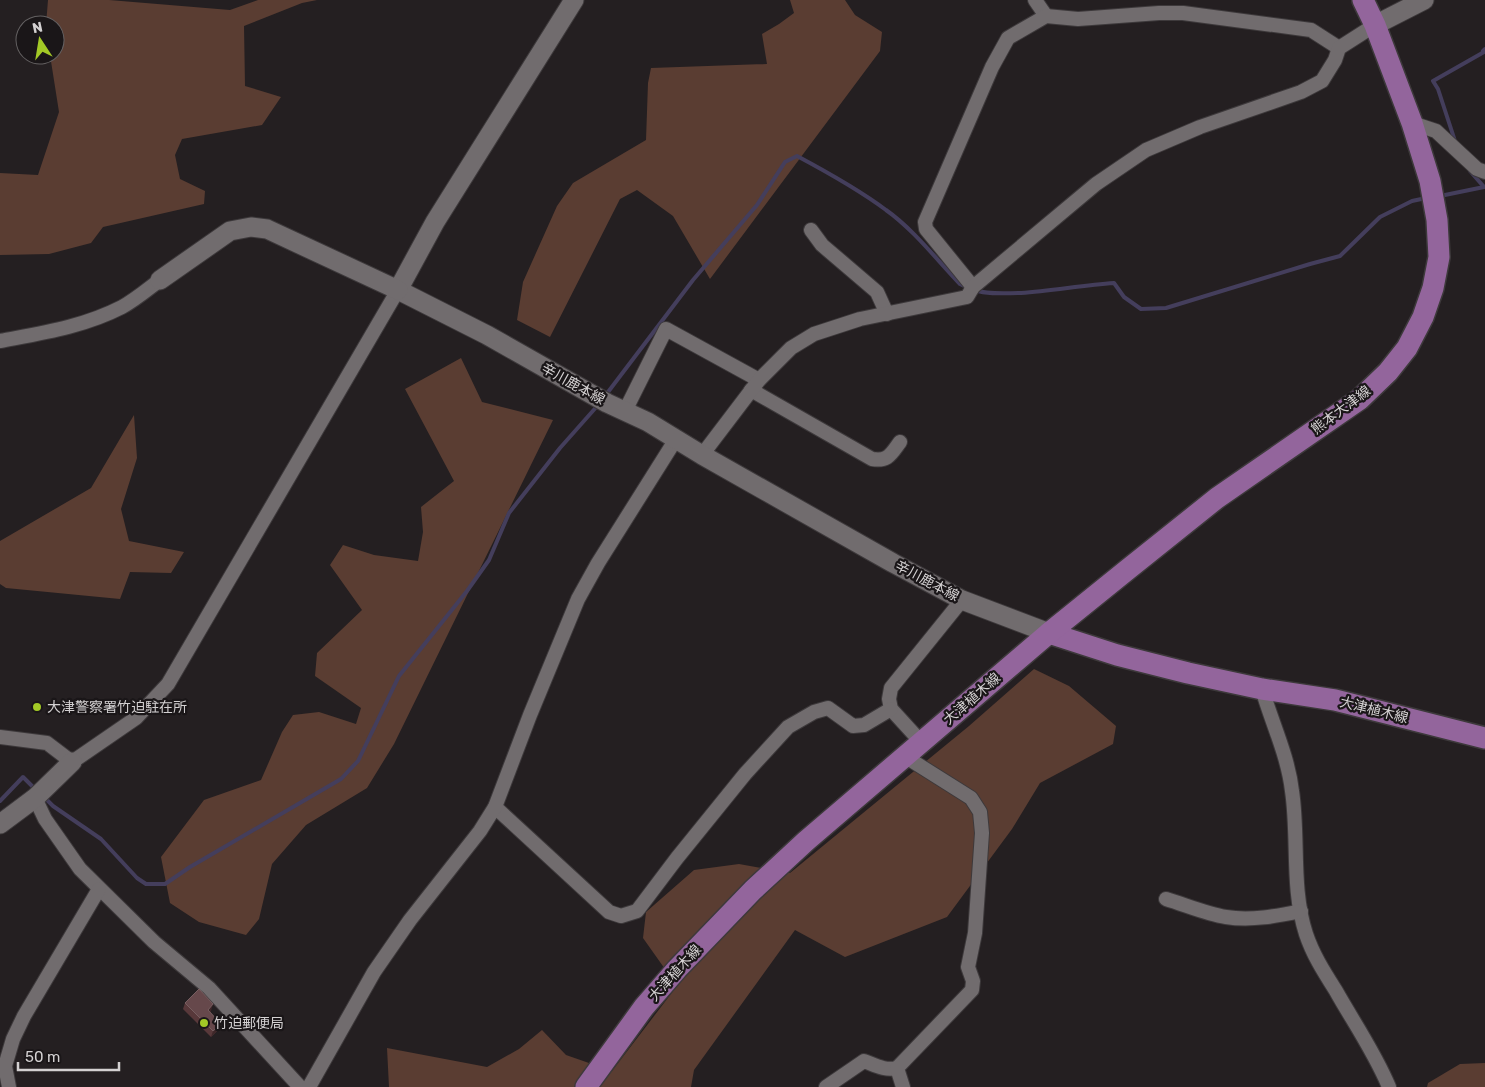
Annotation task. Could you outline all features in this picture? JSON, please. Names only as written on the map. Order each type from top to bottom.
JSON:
[{"type":"main road","points":[[398,290],[436,222],[574,0]]},
{"type":"main road","name":"熊本大津線","points":[[1049,633],[1218,498],[1360,399],[1388,372],[1407,348],[1423,317],[1433,288],[1439,257],[1437,220],[1430,181],[1412,123],[1375,25],[1363,0]]},
{"type":"main road","points":[[1375,25],[1424,0]]},
{"type":"main road","name":"辛川鹿本線","points":[[160,280],[213,241],[230,231],[251,228],[267,229],[398,290],[487,335],[600,399],[648,422],[702,455],[962,600],[1049,633]]},
{"type":"main road","name":"大津植木線","points":[[586,1087],[644,1007],[677,969],[753,890],[806,841],[1049,633],[1117,655],[1262,689],[1335,700],[1485,738]]},
{"type":"main road","points":[[0,824],[39,794],[72,762]]},
{"type":"street","points":[[1035,0],[1046,16]]},
{"type":"street","points":[[973,286],[926,229],[925,222],[992,67],[1008,38],[1046,16],[1078,19],[1183,13],[1311,30],[1339,48]]},
{"type":"street","points":[[702,455],[755,385],[791,348],[814,334],[860,319],[967,297],[973,286],[1096,184],[1146,150],[1200,127],[1301,92],[1322,80],[1335,60],[1339,48],[1375,25]]},
{"type":"street","points":[[1412,123],[1436,131],[1477,169],[1485,172]]},
{"type":"street","points":[[811,230],[822,245],[877,292],[887,314]]},
{"type":"street","points":[[0,341],[89,322],[124,306],[160,280]]},
{"type":"street","points":[[0,737],[47,742],[72,762],[136,718],[168,684],[398,290]]},
{"type":"street","points":[[625,411],[666,329],[872,459],[888,458],[900,442]]},
{"type":"street","points":[[309,1087],[374,972],[410,920],[480,831],[495,807],[530,715],[578,599],[598,563],[676,439]]},
{"type":"street","points":[[922,743],[891,709],[889,699],[891,688],[962,600]]},
{"type":"street","points":[[1262,689],[1287,763],[1292,789],[1295,816],[1296,874],[1306,933],[1315,957],[1380,1065],[1389,1087]]},
{"type":"street","points":[[495,807],[610,912],[621,916],[637,911],[745,774],[788,727],[814,712],[828,708],[853,726],[864,725],[891,709]]},
{"type":"street","points":[[826,1087],[864,1060],[881,1068],[890,1070],[897,1068],[972,990],[972,980],[968,967],[975,933],[982,833],[980,812],[971,798],[906,757]]},
{"type":"street","points":[[39,794],[45,819],[80,869],[154,942],[209,988],[300,1087]]},
{"type":"street","points":[[9,1087],[6,1066],[13,1039],[24,1016],[99,889]]},
{"type":"street","points":[[1166,899],[1225,917],[1244,919],[1280,916],[1301,911]]},
{"type":"street","points":[[897,1068],[903,1087]]},
{"type":"shaded area","points":[[48,0],[109,0],[230,10],[258,0],[317,0],[302,3],[244,26],[245,86],[281,97],[262,125],[182,139],[175,155],[180,179],[205,191],[204,204],[103,227],[91,243],[49,254],[0,255],[0,173],[38,175],[59,112],[52,65],[65,65],[65,15],[47,15]]},
{"type":"shaded area","points":[[790,0],[845,0],[855,15],[882,32],[880,51],[710,279],[673,216],[637,190],[620,199],[550,337],[517,320],[523,282],[557,206],[573,183],[646,140],[648,83],[651,68],[767,64],[762,34],[794,13]]},
{"type":"shaded area","points":[[461,358],[482,402],[553,420],[394,744],[367,788],[306,825],[272,864],[259,919],[246,935],[199,922],[170,903],[161,857],[204,800],[261,780],[282,732],[293,715],[319,712],[356,724],[361,708],[315,676],[317,653],[362,610],[330,565],[343,545],[374,555],[418,561],[423,532],[421,507],[454,481],[405,389]]},
{"type":"shaded area","points":[[134,415],[137,458],[121,509],[129,541],[184,552],[171,573],[130,572],[120,599],[6,588],[0,584],[0,541],[91,488]]},
{"type":"shaded area","points":[[1034,669],[1069,686],[1116,726],[1113,744],[1040,783],[1012,829],[947,917],[845,957],[795,930],[694,1070],[691,1087],[389,1087],[387,1048],[487,1067],[519,1049],[542,1030],[566,1055],[612,1071],[677,986],[643,938],[646,912],[694,870],[739,864],[790,873],[969,726]]},
{"type":"shaded area","points":[[1485,1063],[1485,1087],[1427,1087],[1428,1083],[1460,1064]]},
{"type":"building","points":[[199,989],[213,1004],[208,1010],[221,1024],[213,1031],[185,1003]]},
{"type":"waterway","points":[[1455,141],[1438,89],[1433,81],[1484,52],[1485,49]]},
{"type":"waterway","points":[[605,396],[693,280],[757,205],[785,162],[797,156],[853,188],[896,218],[915,235],[960,284],[966,287]]},
{"type":"waterway","points":[[1470,171],[1484,187]]},
{"type":"waterway","points":[[1440,196],[1484,187]]},
{"type":"waterway","points":[[975,290],[992,293],[1021,293],[1114,283],[1124,297],[1141,309],[1166,308],[1340,256],[1380,217],[1412,201],[1426,198]]},
{"type":"waterway","points":[[44,797],[53,806],[101,839],[137,878],[146,884],[165,884],[190,867],[341,779],[358,761],[399,676],[467,591],[489,560],[509,513],[560,448],[599,404]]},
{"type":"waterway","points":[[0,801],[23,777],[35,789]]},
{"type":"place","name":"大津警察署竹迫駐在所","points":[[37,707]]},
{"type":"place","name":"竹迫郵便局","points":[[204,1023]]}]
